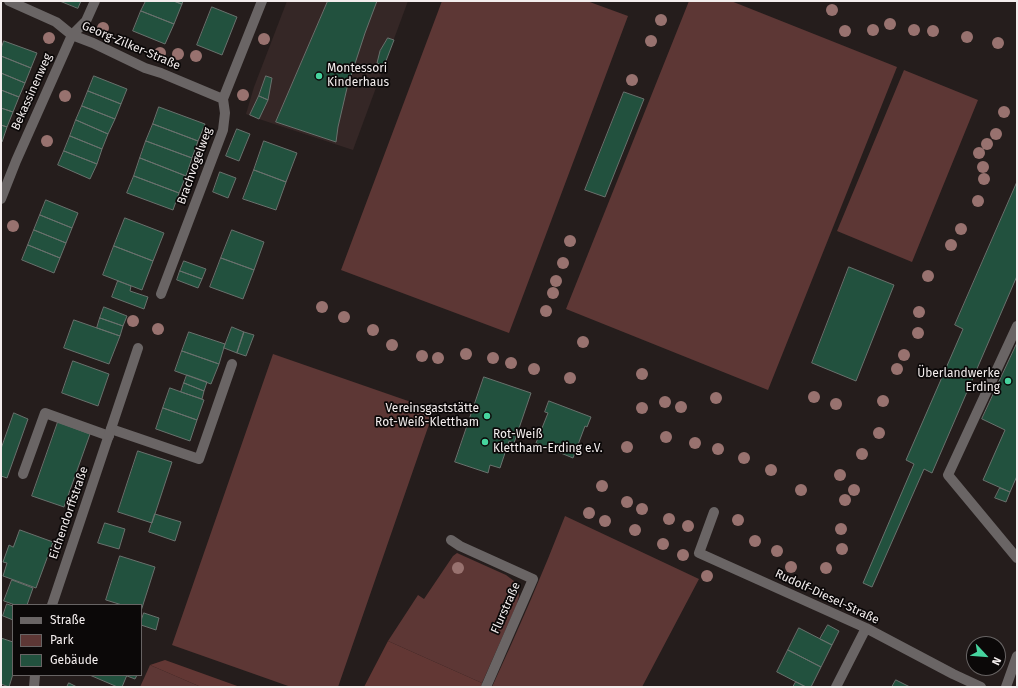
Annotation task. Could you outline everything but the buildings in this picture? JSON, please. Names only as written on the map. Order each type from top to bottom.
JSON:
[{"type":"street","name":"Georg-Zilker-Straße","points":[[9,1],[56,22],[72,35],[93,43],[145,68],[161,73],[223,99]]},
{"type":"street","name":"Bekassinenweg","points":[[1,199],[16,161],[72,35],[86,21],[95,1]]},
{"type":"street","name":"Brachvogelweg","points":[[161,294],[223,130],[225,113],[223,99],[262,1]]},
{"type":"street","points":[[1017,326],[948,475],[1017,558]]},
{"type":"street","name":"Eichendorffstraße","points":[[52,604],[138,348]]},
{"type":"street","points":[[23,474],[45,413],[200,459],[232,364]]},
{"type":"street","name":"Rudolf-Diesel-Straße","points":[[714,512],[699,553],[866,628],[953,674],[981,687]]},
{"type":"street","name":"Flurstraße","points":[[451,540],[460,546],[533,579],[486,687]]},
{"type":"street","points":[[836,687],[866,628]]},
{"type":"street","points":[[1006,687],[1017,656]]},
{"type":"street","points":[[34,687],[35,676]]},
{"type":"shaded area","name":"Montessori Kinderhaus","points":[[287,1],[408,1],[353,150],[246,114],[254,87]]},
{"type":"shaded area","points":[[388,641],[482,683],[481,687],[364,687]]},
{"type":"shaded area","points":[[165,660],[240,687],[201,687],[150,665]]},
{"type":"green space","points":[[442,1],[587,1],[628,16],[509,333],[341,270]]},
{"type":"green space","points":[[689,1],[731,1],[897,67],[768,390],[566,309]]},
{"type":"green space","points":[[904,70],[978,100],[912,262],[837,231]]},
{"type":"green space","points":[[273,354],[434,410],[338,687],[291,687],[172,645]]},
{"type":"green space","points":[[565,516],[699,579],[642,687],[492,687],[530,602]]},
{"type":"green space","points":[[457,553],[506,575],[514,581],[518,588],[519,596],[517,604],[482,683],[388,641],[418,595],[424,599],[453,556]]},
{"type":"green space","points":[[150,665],[201,687],[140,687]]},
{"type":"place","name":"Montessori Kinderhaus","points":[[319,76]]},
{"type":"place","name":"Überlandwerke Erding","points":[[1008,381]]},
{"type":"place","name":"Vereinsgaststätte Rot-Weiß-Klettham","points":[[487,416]]},
{"type":"place","name":"Rot-Weiß Klettham-Erding e.V.","points":[[485,442]]}]
